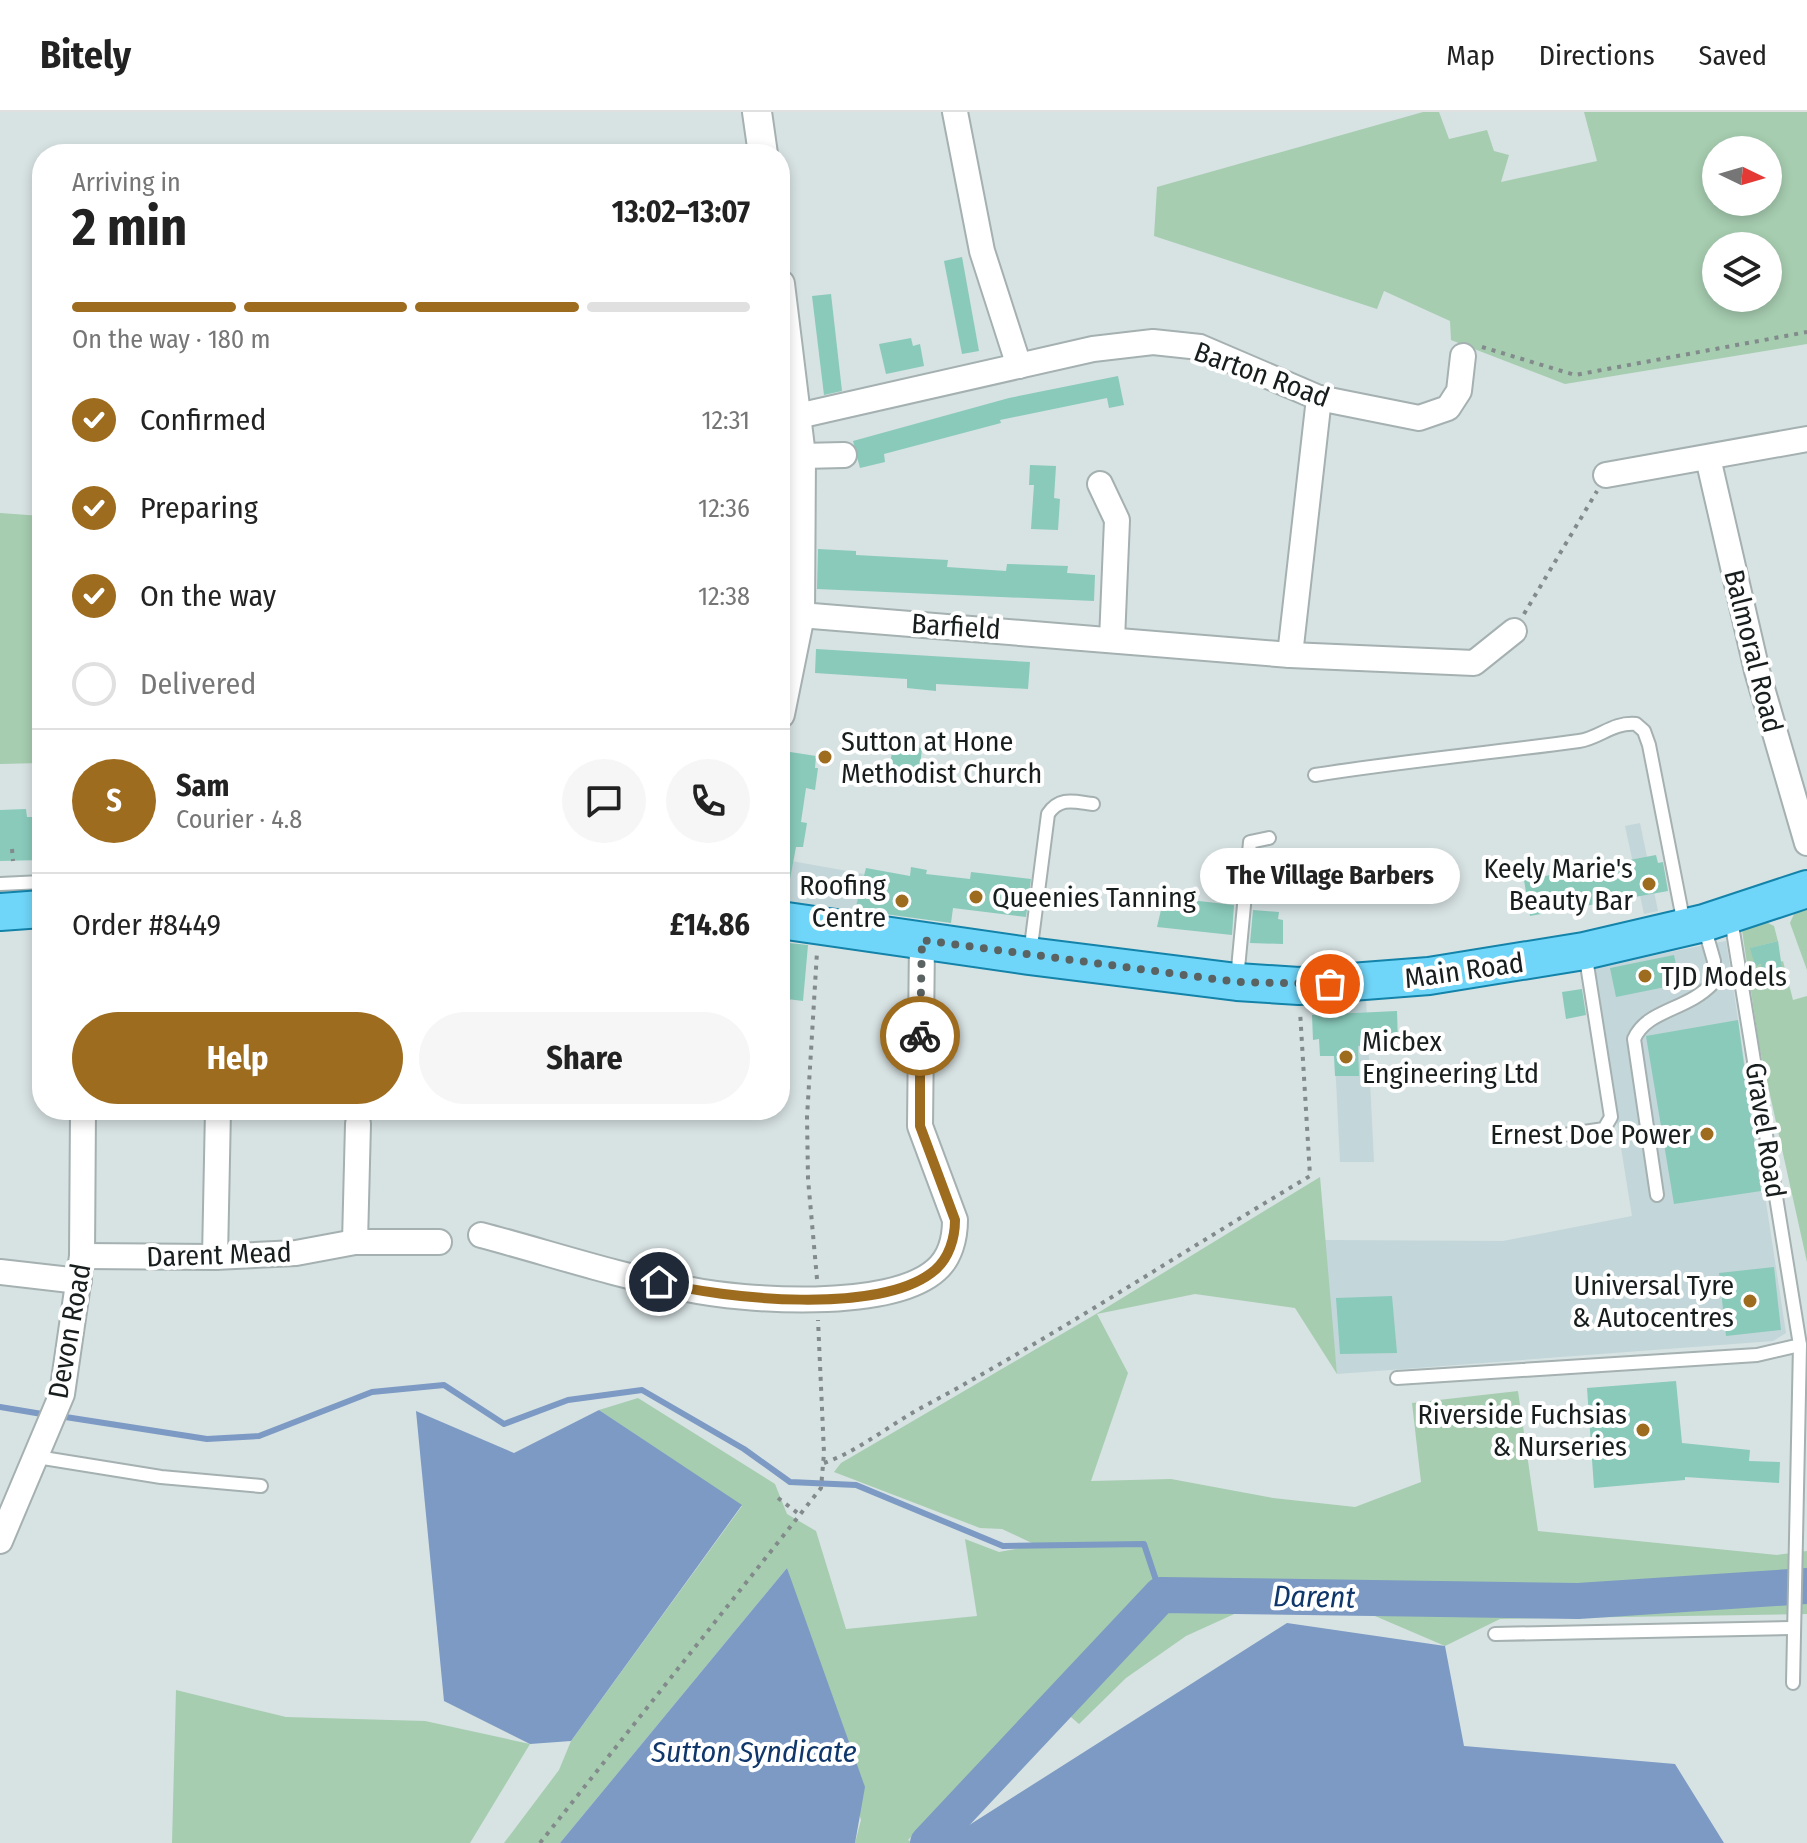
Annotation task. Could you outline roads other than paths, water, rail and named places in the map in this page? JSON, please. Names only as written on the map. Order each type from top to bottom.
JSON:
[{"type":"main road","name":"Main Road","points":[[790,921],[1029,956],[1237,982],[1299,986],[1429,976],[1584,951],[1706,922],[1807,889]]},
{"type":"main road","points":[[0,912],[32,910]]},
{"type":"street","points":[[757,112],[762,144]]},
{"type":"street","points":[[955,112],[982,251],[1019,366]]},
{"type":"street","name":"Barton Road","points":[[798,416],[1093,349],[1153,342],[1200,347],[1319,398],[1419,418],[1448,408],[1459,391],[1463,356]]},
{"type":"street","points":[[790,357],[801,456],[800,615],[790,664]]},
{"type":"street","points":[[1290,655],[1319,398]]},
{"type":"street","points":[[1606,475],[1807,439]]},
{"type":"street","points":[[801,456],[844,455]]},
{"type":"street","name":"Balmoral Road","points":[[1708,458],[1757,671],[1807,843]]},
{"type":"street","points":[[1100,484],[1117,520],[1112,640]]},
{"type":"street","name":"Barfield","points":[[800,615],[1290,655],[1474,663],[1514,631]]},
{"type":"street","points":[[481,1235],[688,1290],[817,1299],[881,1293],[906,1286],[937,1269],[955,1236],[950,1204],[920,1126],[922,940]]},
{"type":"street","name":"Devon Road","points":[[0,1541],[62,1394],[82,1256],[83,1120]]},
{"type":"street","points":[[215,1257],[218,1120]]},
{"type":"street","points":[[355,1242],[358,1124]]},
{"type":"street","name":"Darent Mead","points":[[82,1256],[215,1257],[296,1253],[355,1242],[439,1242]]},
{"type":"street","points":[[0,1272],[79,1281]]},
{"type":"lane","points":[[1315,775],[1443,756],[1581,741],[1603,729],[1636,724],[1644,731],[1706,922],[1714,961],[1713,983],[1689,1004],[1639,1027],[1634,1039],[1657,1195]]},
{"type":"lane","points":[[1029,956],[1048,814],[1057,803],[1066,801],[1093,804]]},
{"type":"lane","points":[[1237,982],[1250,842],[1269,838]]},
{"type":"lane","points":[[0,884],[32,882]]},
{"type":"lane","name":"Gravel Road","points":[[1706,922],[1800,1345],[1792,1613],[1793,1683]]},
{"type":"lane","points":[[1537,1139],[1604,1129],[1611,1117],[1584,951]]},
{"type":"lane","points":[[1397,1378],[1757,1355],[1800,1345]]},
{"type":"lane","points":[[39,1453],[161,1477],[261,1486]]},
{"type":"lane","points":[[1495,1634],[1792,1628]]},
{"type":"water","points":[[599,1410],[742,1505],[571,1741],[530,1744],[444,1701],[416,1411],[514,1453]]},
{"type":"water","name":"Sutton Syndicate","points":[[787,1568],[865,1787],[855,1843],[560,1843]]},
{"type":"water","points":[[1287,1623],[1445,1646],[1464,1746],[1675,1764],[1724,1843],[941,1843]]},
{"type":"waterway","points":[[59,1416],[207,1439],[259,1436],[372,1392],[444,1385],[504,1424],[568,1400],[642,1390],[744,1449],[790,1482],[856,1485],[1003,1546],[1144,1544],[1161,1595]]},
{"type":"waterway","points":[[0,1407],[48,1415]]},
{"type":"waterway","name":"Darent","points":[[928,1843],[1161,1595],[1578,1601],[1807,1586]]},
{"type":"place","name":"Sutton at Hone Methodist Church","points":[[825,757]]},
{"type":"place","name":"Keely Marie's Beauty Bar","points":[[1649,884]]},
{"type":"place","name":"Queenies Tanning","points":[[976,897]]},
{"type":"place","name":"Roofing Centre","points":[[902,901]]},
{"type":"place","name":"TJD Models","points":[[1645,976]]},
{"type":"place","name":"The Village Barbers","points":[[1330,984]]},
{"type":"place","name":"Micbex Engineering Ltd","points":[[1346,1057]]},
{"type":"place","name":"Ernest Doe Power","points":[[1707,1134]]},
{"type":"place","name":"Universal Tyre & Autocentres","points":[[1750,1301]]},
{"type":"place","name":"Riverside Fuchsias & Nurseries","points":[[1643,1430]]}]
